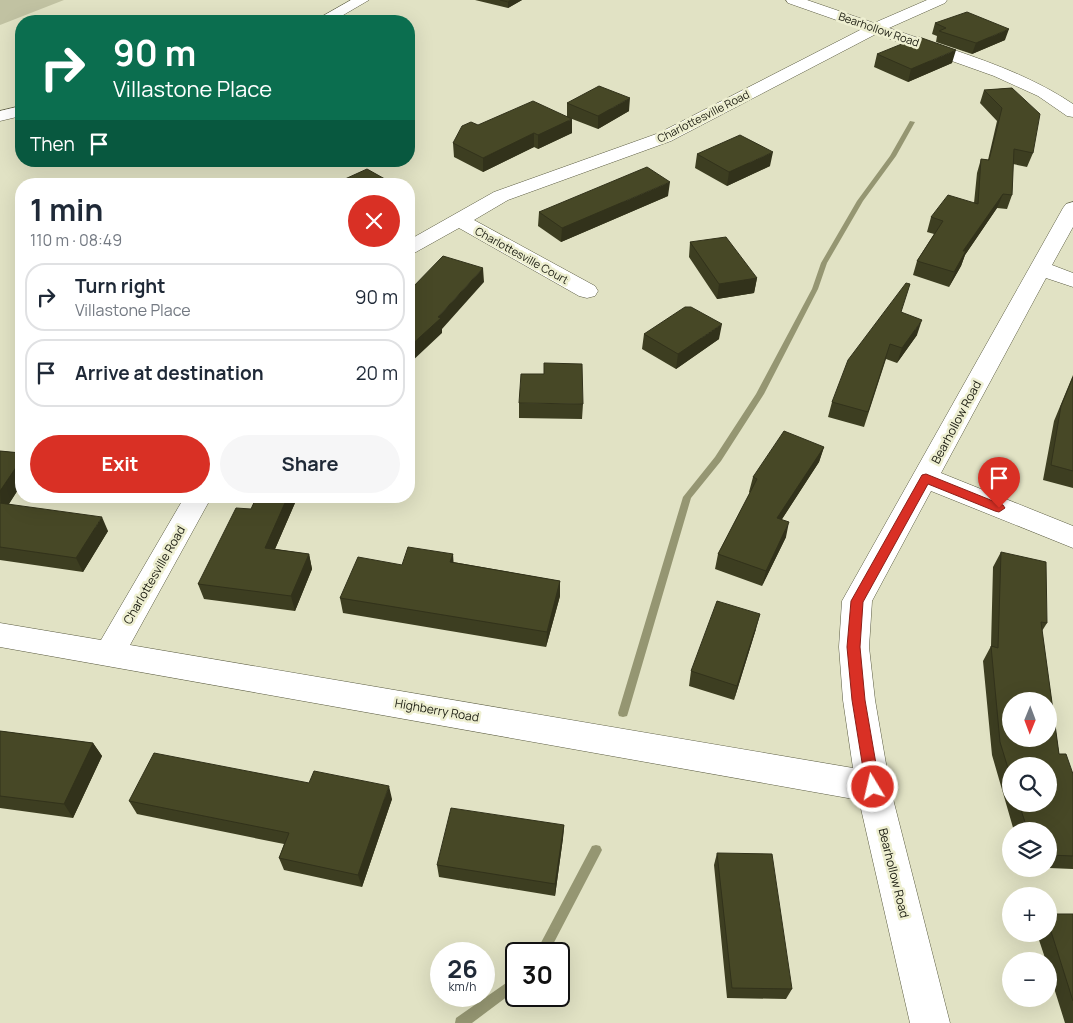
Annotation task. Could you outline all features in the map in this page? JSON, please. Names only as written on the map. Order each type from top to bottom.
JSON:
[{"type":"street","points":[[333,15],[362,0]]},
{"type":"street","name":"Bearhollow Road","points":[[793,0],[1000,72],[1044,92],[1073,112]]},
{"type":"street","name":"Charlottesville Road","points":[[415,244],[500,196],[665,137],[876,28],[940,0]]},
{"type":"street","points":[[0,116],[15,112]]},
{"type":"street","name":"Bearhollow Road","points":[[930,1023],[873,787],[859,700],[854,647],[857,601],[926,478],[1038,268],[1073,208]]},
{"type":"street","name":"Charlottesville Court","points":[[457,219],[587,291]]},
{"type":"street","points":[[1038,268],[1073,280]]},
{"type":"street","points":[[926,478],[1073,537]]},
{"type":"street","name":"Charlottesville Road","points":[[110,653],[195,503]]},
{"type":"street","name":"Highberry Road","points":[[0,635],[873,787]]},
{"type":"green space","points":[[0,0],[64,0],[26,15],[15,15],[15,19],[0,25]]},
{"type":"building","points":[[967,12],[1009,29],[976,43],[939,31],[946,28],[935,23]]},
{"type":"building","points":[[919,37],[956,50],[911,69],[877,54]]},
{"type":"building","points":[[599,86],[630,98],[598,116],[567,103]]},
{"type":"building","points":[[1012,88],[1040,114],[1033,153],[1014,149],[1012,195],[1003,194],[963,251],[966,251],[954,272],[917,261],[943,221],[931,217],[948,195],[978,204],[981,159],[989,160],[1002,108],[984,90]]},
{"type":"building","points":[[533,101],[572,119],[538,135],[534,133],[483,158],[453,143],[462,126],[471,122],[478,125]]},
{"type":"building","points":[[740,135],[773,152],[729,172],[697,154]]},
{"type":"building","points":[[647,167],[670,182],[562,228],[539,212]]},
{"type":"building","points":[[367,169],[383,178],[347,178]]},
{"type":"building","points":[[726,237],[757,278],[719,284],[690,242]]},
{"type":"building","points":[[443,256],[483,268],[438,317],[441,318],[415,342],[415,285]]},
{"type":"building","points":[[906,283],[910,284],[901,312],[922,320],[902,348],[890,344],[868,412],[832,402],[848,360]]},
{"type":"building","points":[[685,307],[691,307],[722,324],[678,354],[644,334]]},
{"type":"building","points":[[544,363],[582,364],[583,404],[519,403],[521,374],[544,374]]},
{"type":"building","points":[[1073,377],[1073,471],[1051,465],[1061,406]]},
{"type":"building","points":[[784,431],[824,447],[777,518],[789,522],[766,571],[718,554],[757,479],[753,477]]},
{"type":"building","points":[[0,451],[15,452],[15,469],[0,491]]},
{"type":"building","points":[[0,503],[102,517],[76,558],[0,547]]},
{"type":"building","points":[[254,503],[285,503],[265,548],[309,554],[291,596],[198,584],[236,508],[251,509]]},
{"type":"building","points":[[408,547],[453,554],[450,562],[560,581],[547,632],[340,598],[358,557],[402,565]]},
{"type":"building","points":[[1001,552],[1046,562],[1047,623],[1041,622],[1051,692],[1002,692],[1002,748],[1058,747],[1059,754],[1066,754],[1073,774],[1073,856],[1057,855],[1057,822],[1025,822],[1022,812],[1057,812],[1057,757],[1005,757],[1000,742],[991,646],[998,648]]},
{"type":"building","points":[[717,601],[760,614],[737,686],[691,671]]},
{"type":"building","points":[[0,731],[93,743],[64,804],[0,796]]},
{"type":"building","points":[[154,753],[309,783],[314,771],[389,786],[358,875],[279,858],[289,833],[129,801]]},
{"type":"building","points":[[451,808],[564,825],[555,884],[437,865]]},
{"type":"building","points":[[717,853],[772,854],[792,989],[732,988]]},
{"type":"building","points":[[1057,914],[1073,914],[1073,1001],[1054,942],[1057,942]]},
{"type":"waterway","points":[[623,713],[687,497],[718,459],[760,394],[815,289],[824,263],[860,201],[893,156],[912,122]]},
{"type":"waterway","points":[[547,942],[596,850]]},
{"type":"waterway","points":[[461,1023],[505,990]]},
{"type":"route","points":[[873,787],[859,700],[854,647],[857,601],[926,478],[999,508]]}]
